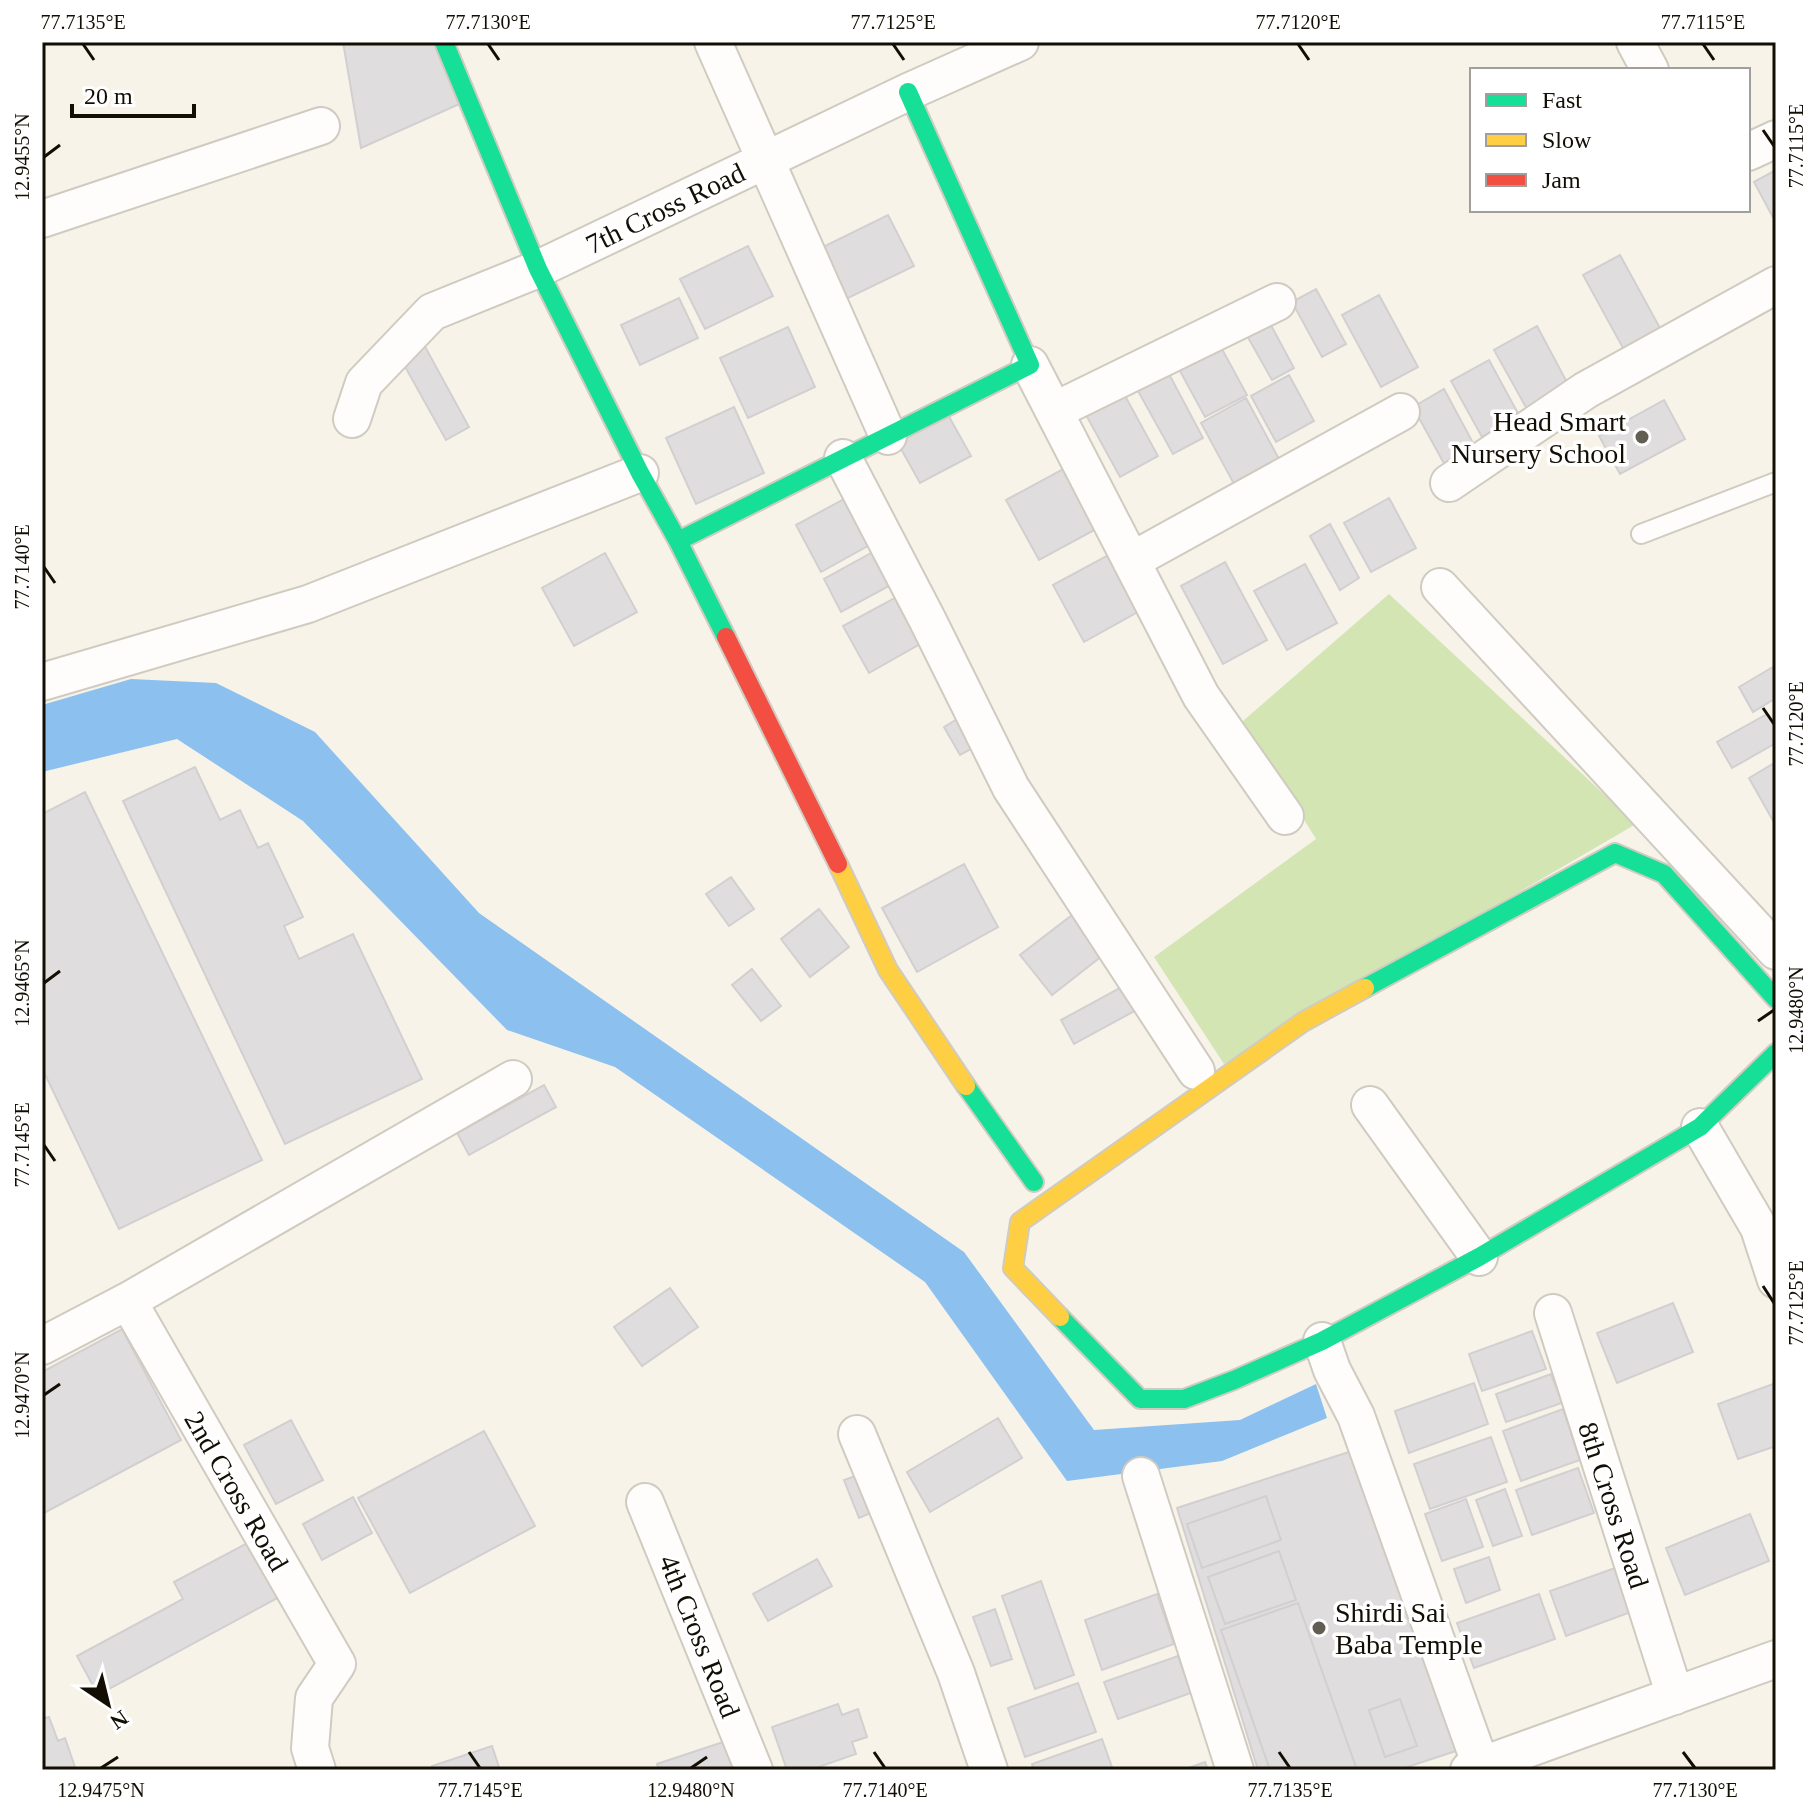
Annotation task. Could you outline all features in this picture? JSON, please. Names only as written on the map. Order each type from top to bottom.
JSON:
[{"type":"street","points":[[444,42],[538,269],[815,814],[888,970],[1034,1182]]},
{"type":"street","points":[[713,42],[888,436]]},
{"type":"street","name":"7th Cross Road","points":[[352,419],[364,383],[432,312],[538,269],[908,92],[1020,42]]},
{"type":"street","points":[[1635,42],[1649,68]]},
{"type":"street","points":[[908,92],[1030,365],[1201,696],[1285,816]]},
{"type":"street","points":[[42,219],[321,126]]},
{"type":"street","points":[[1750,151],[1776,139]]},
{"type":"street","points":[[1449,483],[1586,390],[1776,285]]},
{"type":"street","points":[[1054,411],[1277,302]]},
{"type":"street","points":[[678,541],[1030,365]]},
{"type":"street","points":[[1131,561],[1401,412]]},
{"type":"street","points":[[843,458],[1011,788],[1196,1071]]},
{"type":"street","points":[[42,682],[308,604],[640,473]]},
{"type":"street","points":[[1440,587],[1776,951]]},
{"type":"street","points":[[1776,999],[1664,874],[1615,853],[1303,1022],[1020,1222],[1013,1268],[1140,1399],[1184,1399],[1322,1341],[1479,1257],[1700,1127],[1776,1053]]},
{"type":"street","points":[[42,1346],[128,1301],[513,1079]]},
{"type":"street","points":[[1370,1105],[1479,1257]]},
{"type":"street","points":[[1700,1127],[1759,1228],[1776,1280]]},
{"type":"street","name":"2nd Cross Road","points":[[128,1301],[337,1664],[314,1698],[310,1748],[317,1770]]},
{"type":"street","name":"8th Cross Road","points":[[1553,1313],[1675,1696]]},
{"type":"street","points":[[1322,1341],[1332,1370],[1356,1416],[1475,1768],[1776,1659]]},
{"type":"street","points":[[857,1434],[956,1673],[989,1770]]},
{"type":"street","points":[[1141,1476],[1235,1770]]},
{"type":"street","name":"4th Cross Road","points":[[645,1502],[754,1770]]},
{"type":"lane","points":[[1641,534],[1776,482]]},
{"type":"green space","points":[[1389,594],[1636,824],[1224,1064],[1154,957],[1316,839],[1243,721]]},
{"type":"water","points":[[131,679],[216,683],[315,732],[479,913],[964,1252],[1094,1430],[1240,1420],[1316,1384],[1327,1418],[1222,1461],[1067,1481],[925,1282],[615,1067],[507,1030],[303,821],[177,739],[42,772],[42,705]]},
{"type":"building","points":[[343,42],[437,42],[464,102],[361,148]]},
{"type":"building","points":[[1776,170],[1776,223],[1754,182]]},
{"type":"building","points":[[888,215],[914,266],[846,299],[821,248]]},
{"type":"building","points":[[748,246],[773,296],[705,329],[680,279]]},
{"type":"building","points":[[1620,255],[1666,339],[1629,359],[1583,275]]},
{"type":"building","points":[[1316,289],[1346,344],[1322,357],[1292,302]]},
{"type":"building","points":[[1379,295],[1418,367],[1381,387],[1342,315]]},
{"type":"building","points":[[679,298],[698,338],[640,365],[621,325]]},
{"type":"building","points":[[1265,314],[1294,368],[1272,380],[1242,327]]},
{"type":"building","points":[[1537,326],[1569,386],[1527,409],[1494,350]]},
{"type":"building","points":[[788,327],[815,387],[748,418],[720,358]]},
{"type":"building","points":[[1216,338],[1247,395],[1205,417],[1174,360]]},
{"type":"building","points":[[423,343],[469,427],[446,440],[399,356]]},
{"type":"building","points":[[1489,360],[1520,417],[1482,437],[1451,381]]},
{"type":"building","points":[[1169,374],[1203,438],[1173,454],[1138,391]]},
{"type":"building","points":[[1289,375],[1314,421],[1276,442],[1251,396]]},
{"type":"building","points":[[1118,383],[1158,456],[1120,477],[1080,404]]},
{"type":"building","points":[[1444,389],[1478,452],[1447,469],[1413,407]]},
{"type":"building","points":[[1246,398],[1279,459],[1234,484],[1201,423]]},
{"type":"building","name":"Head Smart Nursery School","points":[[1664,400],[1685,439],[1620,474],[1599,436]]},
{"type":"building","points":[[734,407],[764,473],[696,504],[666,438]]},
{"type":"building","points":[[947,413],[971,456],[920,483],[896,440]]},
{"type":"building","points":[[1065,468],[1098,528],[1039,560],[1006,500]]},
{"type":"building","points":[[857,492],[882,538],[821,572],[796,525]]},
{"type":"building","points":[[1389,498],[1416,548],[1371,572],[1344,523]]},
{"type":"building","points":[[1330,524],[1359,578],[1340,590],[1310,536]]},
{"type":"building","points":[[880,548],[898,581],[841,612],[824,579]]},
{"type":"building","points":[[605,553],[637,612],[574,646],[542,588]]},
{"type":"building","points":[[1112,553],[1143,609],[1084,642],[1053,585]]},
{"type":"building","points":[[1225,562],[1267,640],[1223,664],[1181,586]]},
{"type":"building","points":[[1305,564],[1337,623],[1287,650],[1254,591]]},
{"type":"building","points":[[902,594],[927,640],[869,673],[843,626]]},
{"type":"building","points":[[1773,667],[1776,671],[1776,698],[1753,712],[1739,687]]},
{"type":"building","points":[[1767,714],[1776,730],[1776,743],[1732,768],[1717,742]]},
{"type":"building","points":[[964,715],[980,744],[960,755],[944,727]]},
{"type":"building","points":[[1776,762],[1776,826],[1749,778]]},
{"type":"building","points":[[195,767],[220,820],[240,810],[258,848],[268,843],[303,917],[284,926],[299,959],[353,934],[422,1079],[285,1144],[123,801]]},
{"type":"building","points":[[85,792],[262,1160],[119,1229],[42,1068],[42,814]]},
{"type":"building","points":[[964,864],[998,927],[917,972],[882,908]]},
{"type":"building","points":[[731,877],[754,909],[729,926],[706,894]]},
{"type":"building","points":[[819,909],[849,947],[810,977],[781,939]]},
{"type":"building","points":[[1076,912],[1107,952],[1052,995],[1020,955]]},
{"type":"building","points":[[752,969],[781,1006],[761,1021],[732,985]]},
{"type":"building","points":[[1127,984],[1140,1008],[1074,1044],[1061,1020]]},
{"type":"building","points":[[544,1085],[556,1107],[469,1155],[457,1133]]},
{"type":"building","points":[[670,1288],[698,1327],[642,1366],[614,1327]]},
{"type":"building","points":[[1673,1303],[1693,1352],[1617,1383],[1597,1333]]},
{"type":"building","points":[[122,1329],[181,1440],[42,1514],[42,1372]]},
{"type":"building","points":[[1532,1331],[1546,1369],[1482,1391],[1469,1354]]},
{"type":"building","points":[[1551,1374],[1562,1403],[1506,1422],[1496,1394]]},
{"type":"building","points":[[1474,1383],[1488,1424],[1409,1453],[1395,1411]]},
{"type":"building","points":[[1776,1383],[1776,1446],[1738,1459],[1718,1404]]},
{"type":"building","points":[[1563,1409],[1580,1460],[1521,1481],[1503,1431]]},
{"type":"building","points":[[998,1418],[1022,1458],[930,1512],[907,1472]]},
{"type":"building","points":[[291,1420],[323,1480],[276,1504],[244,1445]]},
{"type":"building","points":[[484,1431],[535,1526],[410,1593],[358,1498]]},
{"type":"building","points":[[1491,1437],[1507,1482],[1430,1509],[1414,1464]]},
{"type":"building","name":"Shirdi Sai Baba Temple","points":[[1361,1448],[1465,1748],[1398,1770],[1258,1770],[1177,1508]]},
{"type":"building","points":[[1578,1468],[1594,1513],[1532,1535],[1516,1490]]},
{"type":"building","points":[[858,1475],[873,1512],[859,1518],[844,1480]]},
{"type":"building","points":[[1505,1489],[1522,1536],[1493,1546],[1476,1500]]},
{"type":"building","points":[[1266,1496],[1281,1540],[1202,1568],[1187,1524]]},
{"type":"building","points":[[353,1497],[372,1533],[322,1560],[303,1524]]},
{"type":"building","points":[[1466,1499],[1483,1547],[1442,1561],[1425,1514]]},
{"type":"building","points":[[1750,1514],[1769,1561],[1685,1595],[1666,1548]]},
{"type":"building","points":[[253,1540],[283,1595],[98,1695],[77,1656],[183,1599],[174,1582]]},
{"type":"building","points":[[1279,1551],[1296,1600],[1225,1624],[1208,1577]]},
{"type":"building","points":[[1489,1557],[1500,1590],[1466,1603],[1454,1569]]},
{"type":"building","points":[[817,1559],[832,1586],[768,1621],[753,1594]]},
{"type":"building","points":[[1615,1568],[1631,1612],[1566,1636],[1550,1591]]},
{"type":"building","points":[[1041,1581],[1074,1675],[1035,1689],[1002,1596]]},
{"type":"building","points":[[1157,1594],[1174,1644],[1102,1670],[1085,1620]]},
{"type":"building","points":[[1539,1594],[1555,1639],[1474,1668],[1457,1623]]},
{"type":"building","points":[[1298,1603],[1357,1770],[1270,1770],[1221,1630]]},
{"type":"building","points":[[995,1609],[1012,1659],[991,1666],[973,1617]]},
{"type":"building","points":[[1178,1656],[1191,1693],[1118,1719],[1104,1682]]},
{"type":"building","points":[[1078,1683],[1096,1732],[1025,1757],[1008,1708]]},
{"type":"building","points":[[1400,1699],[1417,1746],[1385,1757],[1369,1710]]},
{"type":"building","points":[[838,1704],[842,1715],[858,1709],[867,1737],[852,1742],[856,1754],[810,1770],[787,1770],[772,1727]]},
{"type":"building","points":[[49,1717],[58,1741],[65,1738],[76,1770],[42,1770],[42,1719]]},
{"type":"building","points":[[1102,1739],[1113,1770],[1034,1770],[1032,1764]]},
{"type":"building","points":[[729,1740],[739,1770],[659,1770],[657,1764]]},
{"type":"building","points":[[492,1746],[500,1770],[434,1770],[432,1766]]},
{"type":"building","points":[[1205,1762],[1208,1770],[1183,1770]]},
{"type":"traffic: fast","points":[[444,42],[538,269],[726,637]]},
{"type":"traffic: fast","points":[[678,541],[1030,365],[908,92]]},
{"type":"traffic: fast","points":[[1365,988],[1615,853],[1664,874],[1776,999]]},
{"type":"traffic: fast","points":[[1060,1317],[1140,1399],[1184,1399],[1322,1341],[1479,1257],[1700,1127],[1776,1053]]},
{"type":"traffic: fast","points":[[966,1086],[1034,1182]]},
{"type":"traffic: slow","points":[[838,864],[888,970],[966,1086]]},
{"type":"traffic: slow","points":[[1060,1317],[1013,1268],[1020,1222],[1303,1022],[1365,988]]},
{"type":"traffic: jam","points":[[726,637],[838,864]]},
{"type":"place","name":"Head Smart Nursery School","points":[[1642,437]]},
{"type":"place","name":"Shirdi Sai Baba Temple","points":[[1319,1628]]}]
